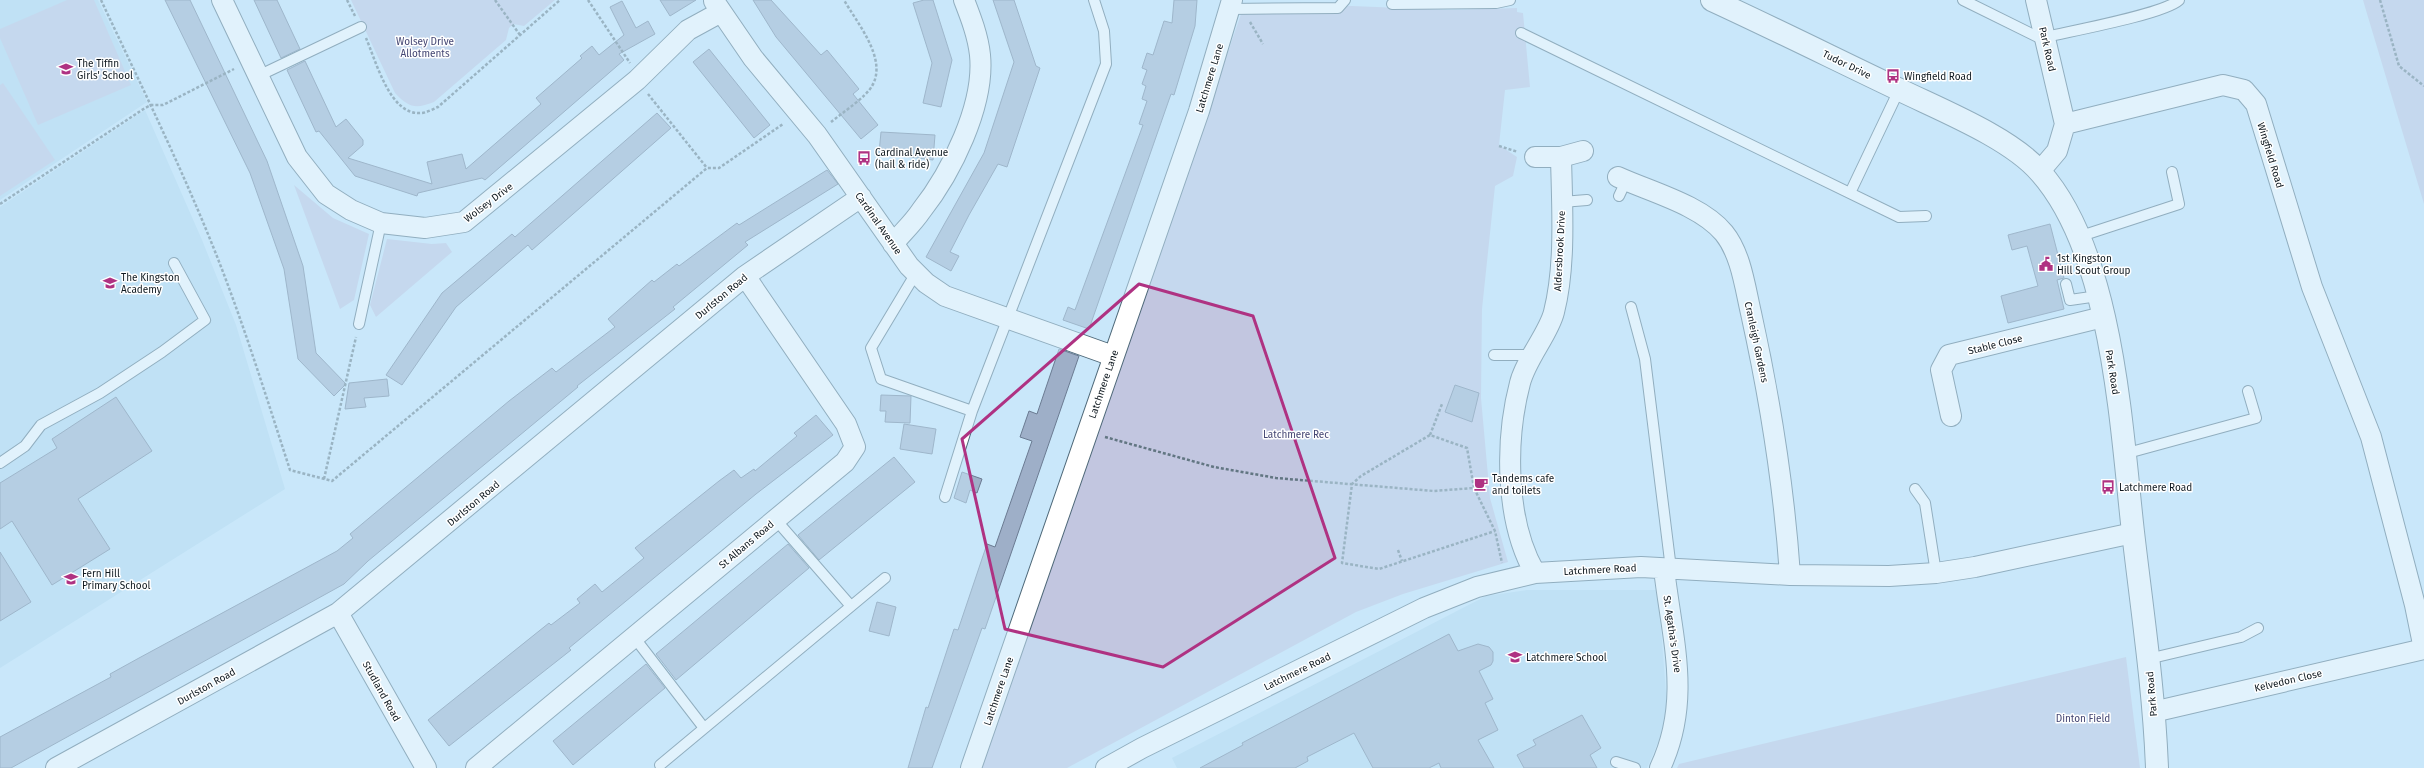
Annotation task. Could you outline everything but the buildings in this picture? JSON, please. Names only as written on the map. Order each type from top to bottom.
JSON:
[{"type":"street","name":"Wolsey Drive","points":[[222,0],[297,157],[326,194],[351,210],[381,223],[425,228],[464,222],[638,78],[688,30],[717,6]]},
{"type":"street","points":[[893,244],[921,211],[947,170],[966,129],[980,82],[980,56],[977,36],[964,0]]},
{"type":"street","name":"Tudor Drive","points":[[1712,0],[1899,90],[2005,144],[2040,171]]},
{"type":"street","name":"Park Road","points":[[2036,0],[2065,124],[2057,151],[2040,171],[2065,209],[2089,264],[2098,296],[2112,359],[2148,659],[2157,768]]},
{"type":"street","name":"Cardinal Avenue","points":[[717,6],[753,58],[817,135],[893,244],[926,283],[945,296],[1007,316],[1113,356]]},
{"type":"street","name":"Latchmere Lane","points":[[971,768],[1086,432],[1235,6]]},
{"type":"street","name":"Wingfield Road","points":[[2065,124],[2223,86],[2244,90],[2256,104],[2312,288],[2331,339],[2356,396]]},
{"type":"street","points":[[1535,156],[1561,157],[1583,151]]},
{"type":"street","name":"Aldersbrook Drive","points":[[1535,573],[1528,561],[1512,505],[1511,440],[1520,382],[1554,313],[1560,263],[1562,202],[1561,157]]},
{"type":"street","name":"Cranleigh Gardens","points":[[1621,185],[1706,216],[1724,233],[1734,252],[1742,276],[1764,374],[1787,534],[1790,575]]},
{"type":"street","name":"Durlston Road","points":[[56,768],[338,613],[745,276],[861,197]]},
{"type":"street","name":"St Albans Road","points":[[476,768],[845,462],[855,447],[846,424],[745,276]]},
{"type":"street","name":"Stable Close","points":[[1951,416],[1941,370],[1949,355],[2103,317]]},
{"type":"street","name":"Kelvedon Close","points":[[2153,712],[2424,649],[2389,501],[2371,437],[2356,396]]},
{"type":"street","name":"Latchmere Road","points":[[1106,768],[1142,748],[1424,608],[1477,587],[1535,573],[1606,568],[1667,569],[1790,575],[1889,576],[1936,573],[1975,567],[2133,533]]},
{"type":"street","name":"St. Agatha's Drive","points":[[1660,768],[1677,720],[1679,676],[1667,569]]},
{"type":"street","name":"Studland Road","points":[[338,613],[426,768]]},
{"type":"lane","points":[[945,497],[972,411],[1007,316],[1106,64],[1104,31],[1094,0]]},
{"type":"lane","points":[[1235,6],[1338,8],[1345,0]]},
{"type":"lane","points":[[1392,4],[1496,3],[1510,0]]},
{"type":"lane","points":[[1964,0],[2046,40],[2156,11],[2175,4],[2179,0]]},
{"type":"lane","points":[[255,69],[361,27]]},
{"type":"lane","points":[[1521,33],[1899,217],[1926,216]]},
{"type":"lane","points":[[1850,193],[1899,90]]},
{"type":"lane","points":[[2078,238],[2179,204],[2172,172]]},
{"type":"lane","points":[[1562,202],[1587,200]]},
{"type":"lane","points":[[360,324],[381,223]]},
{"type":"lane","points":[[0,463],[25,446],[42,425],[100,393],[162,352],[205,320],[174,263]]},
{"type":"lane","points":[[916,273],[871,348],[881,379],[972,411]]},
{"type":"lane","points":[[2066,284],[2070,300],[2098,296]]},
{"type":"lane","points":[[1631,307],[1645,359],[1667,569]]},
{"type":"lane","points":[[1494,355],[1532,355]]},
{"type":"lane","points":[[2124,454],[2256,418],[2248,391]]},
{"type":"lane","points":[[1915,490],[1925,503],[1936,573]]},
{"type":"lane","points":[[776,520],[850,605]]},
{"type":"lane","points":[[660,765],[850,605],[885,578]]},
{"type":"lane","points":[[2148,659],[2241,637],[2258,628]]},
{"type":"lane","points":[[634,638],[704,728]]},
{"type":"lane","points":[[1616,762],[1635,768]]},
{"type":"path","points":[[101,0],[151,105],[211,240],[240,320],[290,470],[332,481],[708,168],[718,168],[731,161],[799,112]]},
{"type":"path","points":[[348,0],[392,98],[402,108],[421,114],[438,107],[560,0]]},
{"type":"path","points":[[495,0],[520,36]]},
{"type":"path","points":[[588,0],[638,78],[708,168]]},
{"type":"path","points":[[817,135],[872,87],[877,74],[873,50],[844,0]]},
{"type":"path","points":[[2380,0],[2399,66],[2424,86]]},
{"type":"path","points":[[1235,6],[1245,15],[1263,44]]},
{"type":"path","points":[[0,204],[151,105],[163,104],[255,69]]},
{"type":"path","points":[[324,479],[360,324]]},
{"type":"path","points":[[1442,404],[1430,435],[1361,476],[1352,484],[1342,563],[1380,569],[1495,531]]},
{"type":"path","points":[[1086,432],[1214,467],[1276,478],[1434,491],[1474,488]]},
{"type":"path","points":[[1430,435],[1467,448],[1474,488],[1495,531],[1502,569]]},
{"type":"path","points":[[1398,550],[1402,561]]},
{"type":"highlighted area","points":[[1139,284],[1253,316],[1335,558],[1163,667],[1005,629],[962,439]]},
{"type":"shaded area","name":"The Tiffin Girls' School","points":[[0,0],[98,0],[147,102],[0,200]]},
{"type":"shaded area","points":[[145,110],[202,240],[236,325],[285,489],[0,668],[0,207]]},
{"type":"shaded area","name":"Latchmere School","points":[[1527,590],[1658,590],[1668,719],[1647,768],[1177,768],[1172,758],[1486,596]]},
{"type":"green space","points":[[67,0],[94,0],[131,85],[38,125],[0,38],[0,29]]},
{"type":"green space","name":"Wolsey Drive Allotments","points":[[351,0],[555,0],[524,26],[513,24],[509,28],[506,40],[434,102],[422,106],[413,106],[404,102],[395,93]]},
{"type":"green space","points":[[2363,0],[2424,0],[2424,204],[2365,7]]},
{"type":"green space","name":"Latchmere Rec","points":[[1328,5],[1449,10],[1517,8],[1517,12],[1523,13],[1530,87],[1505,90],[1499,145],[1517,157],[1513,176],[1495,186],[1482,309],[1481,398],[1490,498],[1508,562],[1403,594],[1356,612],[1067,768],[982,768],[1241,14],[1327,13]]},
{"type":"green space","points":[[3,83],[55,160],[0,196],[0,85]]},
{"type":"green space","points":[[294,185],[333,218],[369,234],[354,300],[340,309]]},
{"type":"green space","points":[[387,239],[432,244],[446,243],[452,252],[376,317],[370,305]]},
{"type":"green space","name":"Dinton Field","points":[[2126,657],[2140,768],[1677,768],[1679,764]]},
{"type":"place","name":"The Tiffin Girls' School","points":[[66,69]]},
{"type":"place","name":"Wingfield Road","points":[[1893,76]]},
{"type":"place","name":"Cardinal Avenue (hail & ride)","points":[[864,158]]},
{"type":"place","name":"1st Kingston Hill Scout Group","points":[[2046,264]]},
{"type":"place","name":"The Kingston Academy","points":[[110,283]]},
{"type":"place","name":"Tandems cafe and toilets","points":[[1481,484]]},
{"type":"place","name":"Latchmere Road","points":[[2108,487]]},
{"type":"place","name":"Fern Hill Primary School","points":[[71,579]]},
{"type":"place","name":"Latchmere School","points":[[1515,657]]}]
